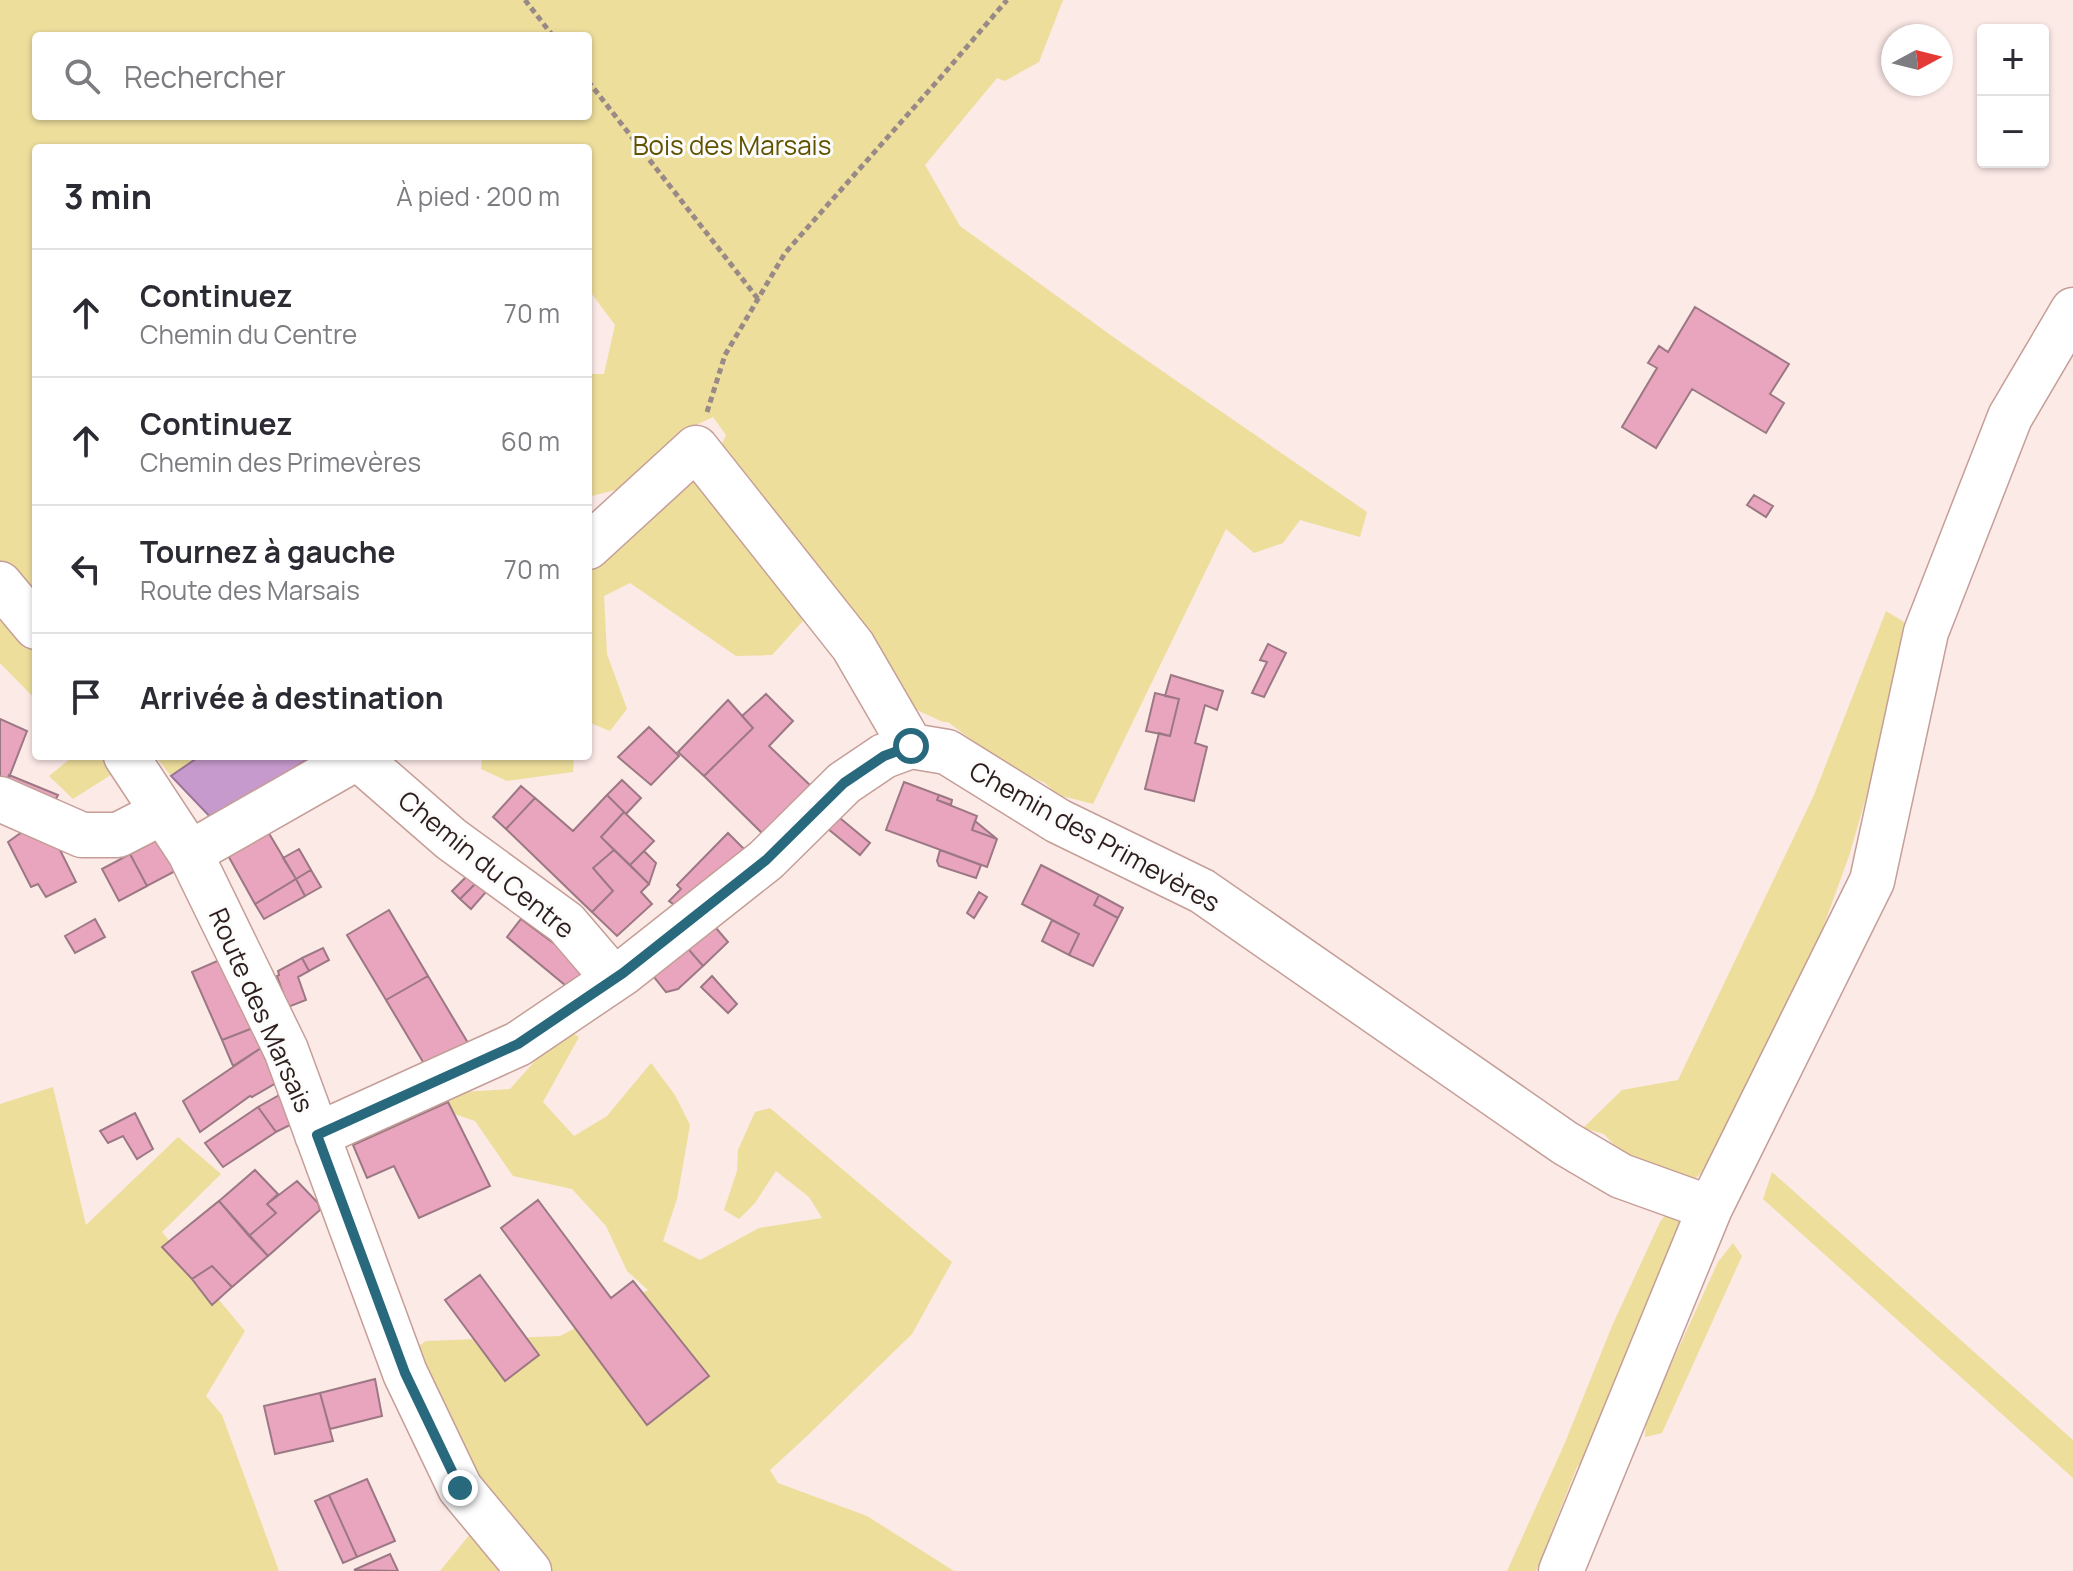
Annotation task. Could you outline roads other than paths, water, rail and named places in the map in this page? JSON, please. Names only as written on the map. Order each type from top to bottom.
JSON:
[{"type":"street","points":[[1561,1571],[1710,1208],[1872,881],[1926,632],[2010,417],[2073,310]]},
{"type":"street","points":[[317,1135],[518,1044],[614,979],[766,860],[844,783],[884,756],[911,746],[853,646],[696,448],[592,543]]},
{"type":"street","points":[[0,584],[32,622]]},
{"type":"street","name":"Chemin des Primevères","points":[[911,746],[947,752],[1058,821],[1202,891],[1565,1143],[1621,1176],[1710,1208]]},
{"type":"street","name":"Route des Marsais","points":[[129,760],[190,853],[286,1050],[405,1373],[460,1488],[529,1571]]},
{"type":"street","name":"Chemin du Centre","points":[[190,853],[354,760]]},
{"type":"street","name":"Chemin du Centre","points":[[362,760],[451,839],[566,923],[614,979]]},
{"type":"street","points":[[0,799],[82,835],[118,835],[163,812]]},
{"type":"park label","name":"Bois des Marsais","points":[[732,145]]}]
